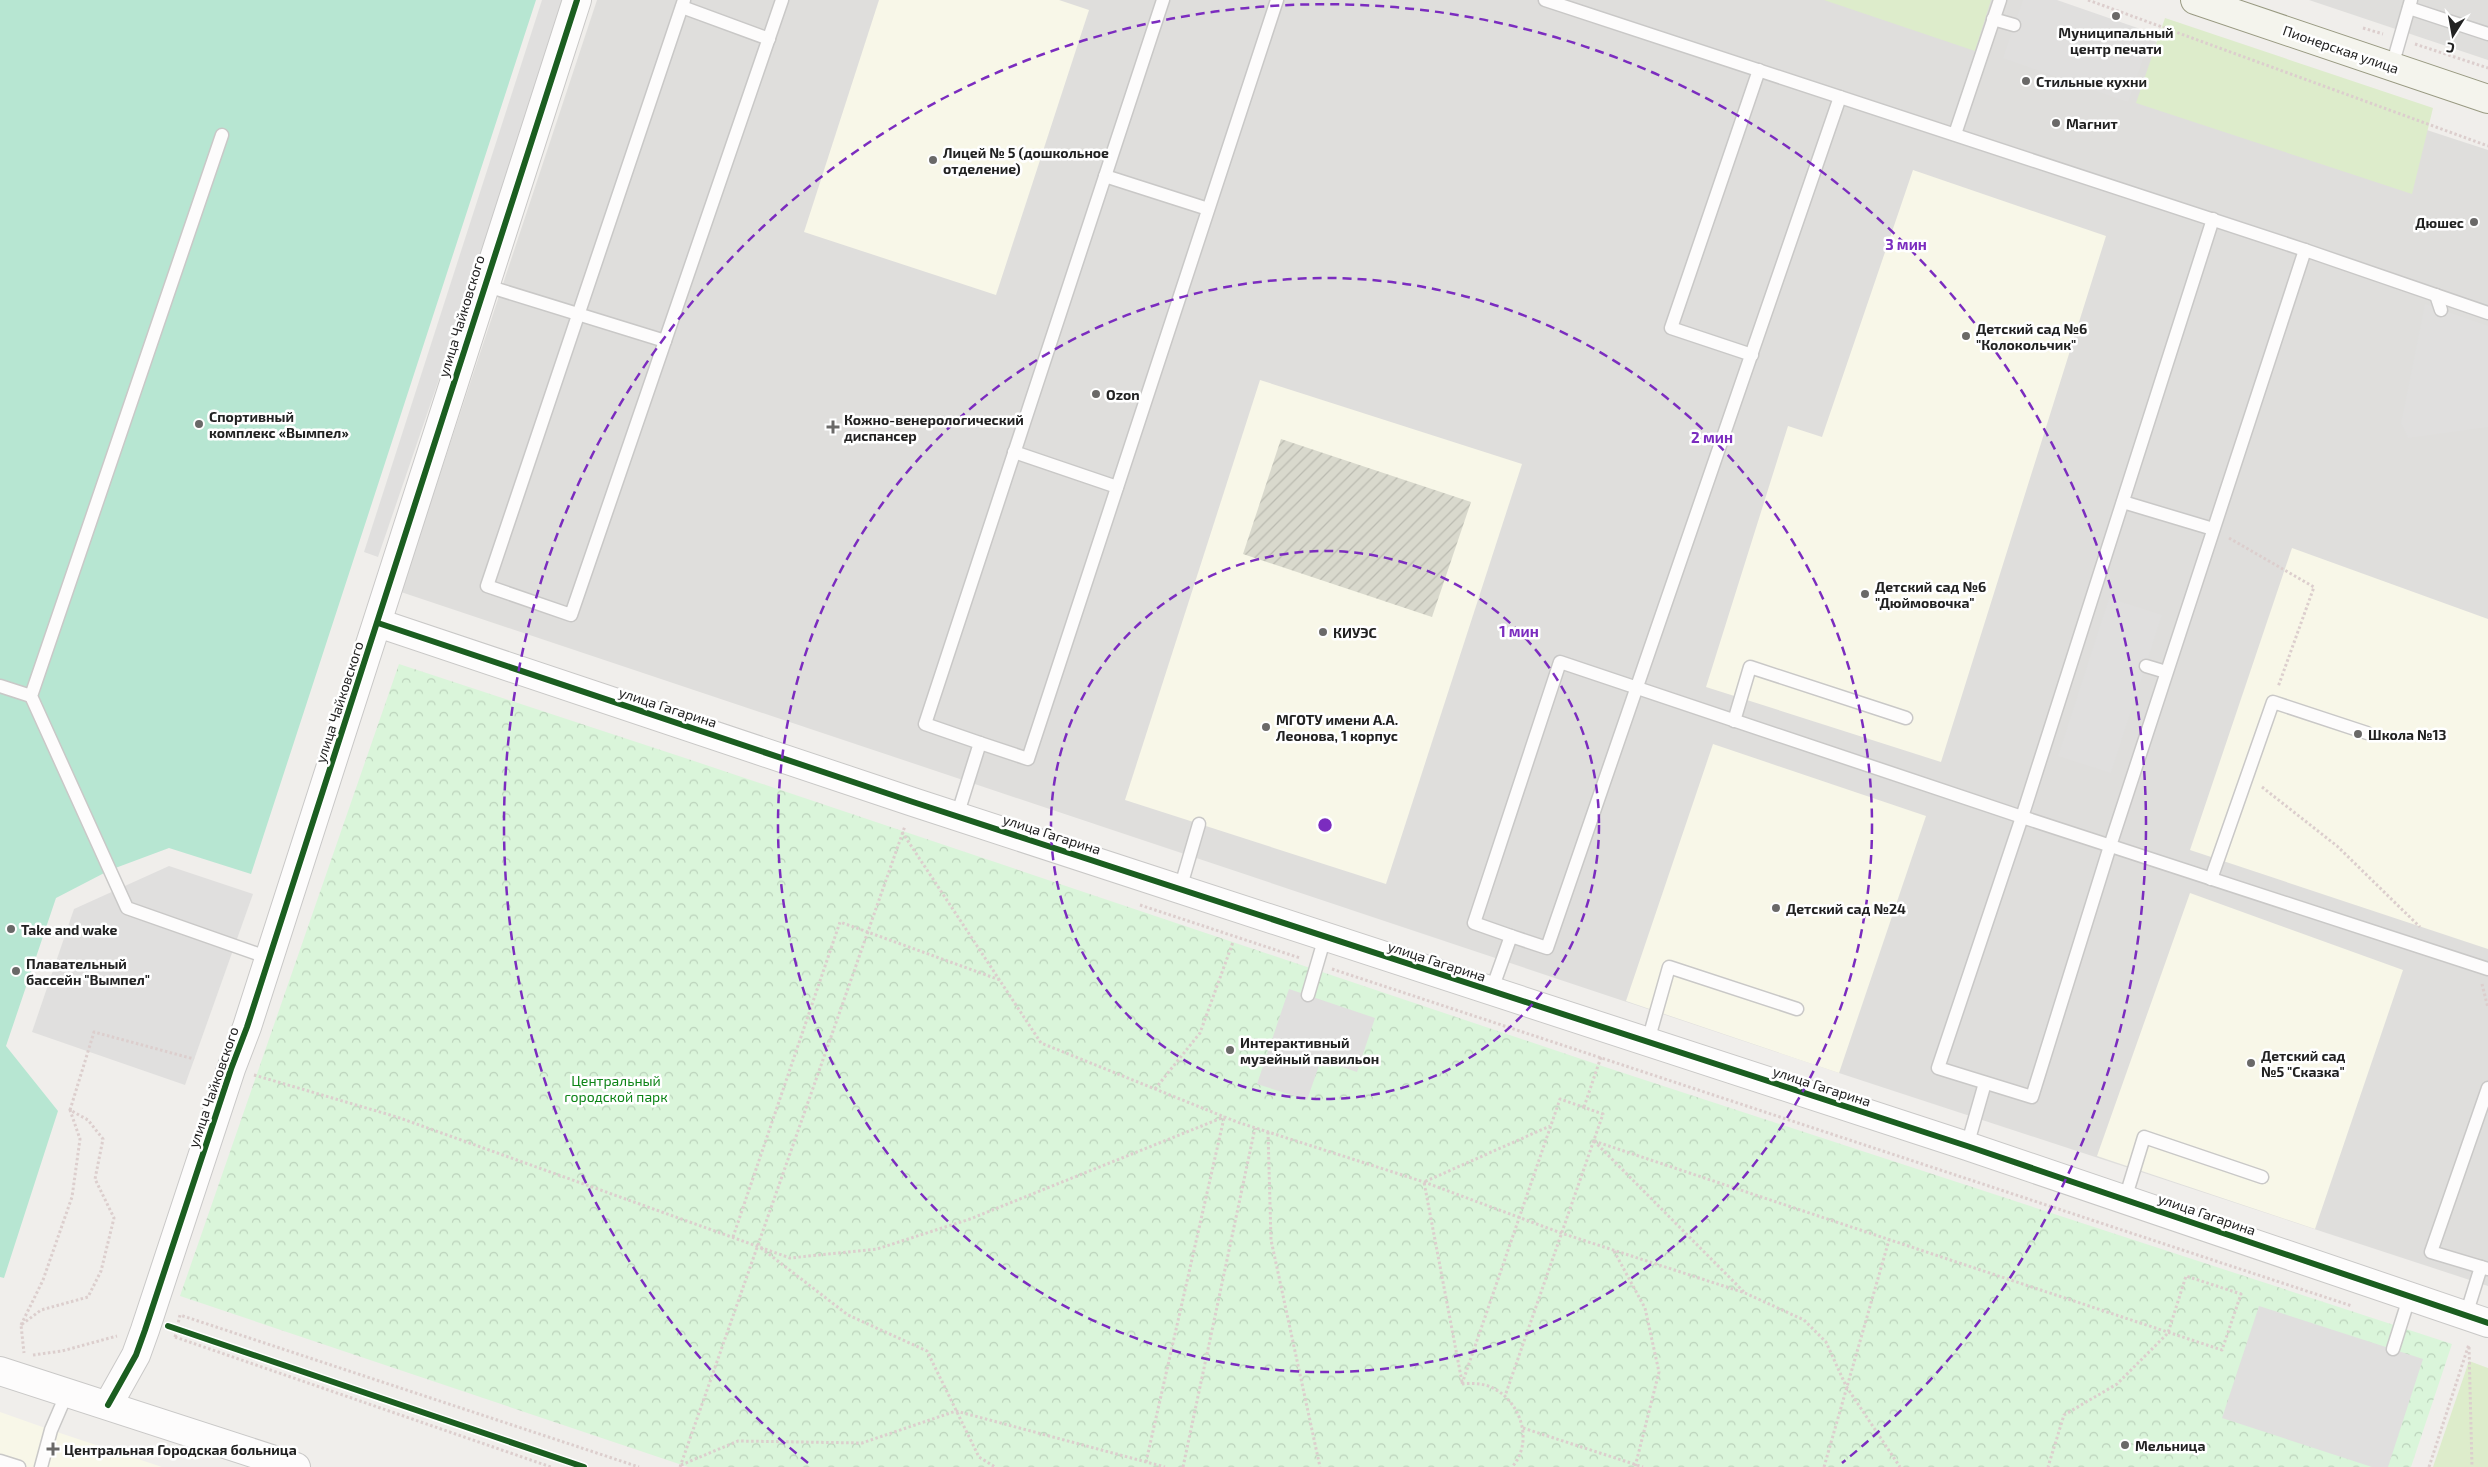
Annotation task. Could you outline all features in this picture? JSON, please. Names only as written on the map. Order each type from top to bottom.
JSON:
[{"type":"main road","name":"Пионерская улица","points":[[2195,0],[2488,99]]},
{"type":"street","name":"улица Чайковского","points":[[108,1406],[136,1355],[145,1330],[378,623],[484,285],[577,0]]},
{"type":"street","name":"улица Гагарина","points":[[378,623],[909,814],[957,816],[1491,992],[1648,1041],[2410,1295],[2476,1328]]},
{"type":"street","points":[[0,1371],[296,1467]]},
{"type":"lane","points":[[769,39],[683,4],[487,586],[571,615],[769,39],[782,0]]},
{"type":"lane","points":[[1162,0],[925,724],[1028,759],[1277,0]]},
{"type":"lane","points":[[1545,0],[2213,219],[2488,313]]},
{"type":"lane","points":[[1955,134],[2000,0]]},
{"type":"lane","points":[[2392,66],[2410,4],[2488,34]]},
{"type":"lane","points":[[1994,18],[2014,25]]},
{"type":"lane","points":[[1752,355],[1671,328],[1759,70]]},
{"type":"lane","points":[[1840,97],[1752,355],[1637,688],[1547,948],[1474,923],[1560,662],[1637,688],[1734,721],[2022,817],[2483,967]]},
{"type":"lane","points":[[222,135],[31,696],[127,908],[269,958]]},
{"type":"lane","points":[[1105,176],[1208,209]]},
{"type":"lane","points":[[2213,219],[2022,817],[1938,1068],[2032,1097],[2166,672],[2305,250]]},
{"type":"lane","points":[[484,285],[665,341]]},
{"type":"lane","points":[[2436,295],[2441,310]]},
{"type":"lane","points":[[1014,452],[1117,487]]},
{"type":"lane","points":[[2123,502],[2213,529]]},
{"type":"lane","points":[[2146,666],[2166,672]]},
{"type":"lane","points":[[1734,721],[1750,667],[1906,718]]},
{"type":"lane","points":[[0,686],[31,696]]},
{"type":"lane","points":[[2211,879],[2272,702],[2367,732]]},
{"type":"lane","points":[[957,816],[980,743]]},
{"type":"lane","points":[[1180,889],[1200,824]]},
{"type":"lane","points":[[1491,992],[1512,936]]},
{"type":"lane","points":[[1308,995],[1325,937]]},
{"type":"lane","points":[[1648,1041],[1669,967],[1797,1009]]},
{"type":"lane","points":[[1967,1146],[1985,1083]]},
{"type":"lane","points":[[2476,1328],[2484,1268],[2431,1252],[2488,1088]]},
{"type":"lane","points":[[2125,1199],[2144,1138],[2262,1177]]},
{"type":"lane","points":[[2393,1350],[2410,1295]]},
{"type":"lane","points":[[42,1467],[51,1430],[67,1393]]},
{"type":"lane","points":[[0,1461],[19,1467]]},
{"type":"path","points":[[2088,0],[2488,146]]},
{"type":"path","points":[[2213,529],[2314,587],[2272,702]]},
{"type":"path","points":[[2248,776],[2338,846],[2421,929]]},
{"type":"path","points":[[895,823],[909,814]]},
{"type":"path","points":[[909,814],[914,829]]},
{"type":"path","points":[[681,1466],[909,814]]},
{"type":"path","points":[[902,831],[1041,1042],[1224,1117],[1424,1182],[1561,1233],[1745,1293],[1804,1320],[1826,1342],[1846,1386],[1900,1467]]},
{"type":"path","points":[[1136,904],[2356,1307]]},
{"type":"path","points":[[733,1237],[840,922],[1000,980]]},
{"type":"path","points":[[1155,1089],[1200,1033],[1233,942]]},
{"type":"path","points":[[2483,967],[2488,1008]]},
{"type":"path","points":[[1584,1107],[1610,1030]]},
{"type":"path","points":[[25,1362],[21,1326],[43,1280],[72,1197],[80,1138],[70,1110],[94,1032],[194,1059]]},
{"type":"path","points":[[250,1073],[396,1117],[790,1258],[877,1249],[970,1219],[1224,1117]]},
{"type":"path","points":[[1462,1384],[1560,1099],[1603,1114],[1505,1396]]},
{"type":"path","points":[[21,1326],[41,1310],[88,1297],[101,1271],[114,1218],[95,1179],[103,1139],[88,1120],[70,1110]]},
{"type":"path","points":[[1146,1462],[1224,1117]]},
{"type":"path","points":[[1424,1182],[1550,1126]]},
{"type":"path","points":[[1183,1467],[1255,1128]]},
{"type":"path","points":[[1268,1132],[1271,1240],[1320,1467]]},
{"type":"path","points":[[1594,1141],[1889,1240],[2168,1332],[2222,1350],[2241,1294],[2186,1276],[2168,1332],[2117,1384],[2064,1415],[2048,1467]]},
{"type":"path","points":[[1594,1141],[1745,1293]]},
{"type":"path","points":[[1424,1182],[1462,1384]]},
{"type":"path","points":[[1824,1467],[1889,1240]]},
{"type":"path","points":[[759,1246],[848,1315],[927,1350],[979,1457],[995,1467]]},
{"type":"path","points":[[1614,1251],[1645,1308],[1659,1372],[1636,1466]]},
{"type":"path","points":[[551,1467],[175,1337],[180,1315],[639,1467]]},
{"type":"path","points":[[168,1326],[186,1330]]},
{"type":"path","points":[[2429,1467],[2468,1344],[2476,1328]]},
{"type":"path","points":[[29,1358],[33,1355],[62,1351],[121,1334]]},
{"type":"path","points":[[2460,1341],[2468,1344]]},
{"type":"path","points":[[2468,1344],[2472,1467]]},
{"type":"path","points":[[1462,1384],[1477,1383],[1492,1387],[1514,1405],[1523,1428],[1522,1446],[1512,1467]]},
{"type":"path","points":[[681,1466],[738,1441],[862,1443],[956,1411],[1165,1467]]},
{"type":"path","points":[[1523,1428],[1643,1467]]},
{"type":"shaded area","points":[[542,0],[569,0],[378,557],[364,552]]},
{"type":"shaded area","points":[[597,0],[2029,0],[2488,150],[2488,1286],[1839,1073],[401,592]]},
{"type":"shaded area","name":"Лицей № 5 (дошкольное отделение)","points":[[879,0],[1059,0],[1089,10],[996,295],[804,232]]},
{"type":"shaded area","points":[[2023,0],[2057,0],[2152,33],[2128,102],[2003,58]]},
{"type":"shaded area","points":[[2309,0],[2488,0],[2488,60]]},
{"type":"shaded area","points":[[1913,170],[2106,236],[1941,762],[1706,687],[1788,426],[1822,437]]},
{"type":"shaded area","points":[[2425,304],[2488,326],[2488,427],[2408,438],[2401,423]]},
{"type":"shaded area","name":"КИУЭС","points":[[1260,380],[1522,464],[1386,884],[1125,800]]},
{"type":"shaded area","points":[[1281,439],[1471,502],[1432,617],[1243,554]]},
{"type":"shaded area","name":"Школа №13","points":[[2292,548],[2488,619],[2488,949],[2190,850]]},
{"type":"shaded area","points":[[2109,598],[2162,615],[2111,773],[2058,756]]},
{"type":"shaded area","name":"Детский сад №24","points":[[1713,744],[1926,816],[1839,1073],[1626,1001]]},
{"type":"shaded area","points":[[169,866],[253,894],[185,1085],[32,1032],[74,909]]},
{"type":"shaded area","name":"Детский сад №5 \"Сказка\"","points":[[2190,893],[2403,970],[2315,1229],[2097,1156]]},
{"type":"shaded area","points":[[1289,989],[1375,1018],[1357,1072],[1321,1060],[1307,1100],[1257,1084]]},
{"type":"shaded area","points":[[2259,1306],[2423,1359],[2388,1467],[2372,1467],[2222,1418]]},
{"type":"shaded area","name":"Центральная Городская больница","points":[[0,1412],[51,1430],[162,1467],[0,1467]]},
{"type":"green space","name":"Спортивный комплекс «Вымпел»","points":[[0,0],[536,0],[251,874],[169,848],[110,870],[56,898],[6,1046],[58,1111],[4,1278],[0,1277]]},
{"type":"green space","points":[[1824,0],[1991,0],[1975,51]]},
{"type":"green space","points":[[2165,18],[2433,108],[2412,194],[2136,103]]},
{"type":"green space","name":"Центральный городской парк","points":[[399,664],[1599,1065],[2452,1344],[2411,1467],[688,1467],[180,1296]]},
{"type":"green space","points":[[2469,1361],[2488,1368],[2488,1467],[2433,1467]]},
{"type":"cycle path","points":[[108,1405],[136,1355],[231,1069],[247,1027],[577,0]]},
{"type":"cycle path","points":[[378,623],[913,802],[1967,1146],[2488,1323]]},
{"type":"cycle path","points":[[168,1326],[584,1467]]},
{"type":"place","name":"Муниципальный центр печати","points":[[2116,16]]},
{"type":"place","name":"Стильные кухни","points":[[2026,81]]},
{"type":"place","name":"Магнит","points":[[2056,123]]},
{"type":"place","name":"Лицей № 5 (дошкольное отделение)","points":[[933,160]]},
{"type":"place","name":"Дюшес","points":[[2474,222]]},
{"type":"place","name":"Детский сад №6 \"Колокольчик\"","points":[[1966,336]]},
{"type":"place","name":"Ozon","points":[[1096,394]]},
{"type":"place","name":"Спортивный комплекс «Вымпел»","points":[[199,424]]},
{"type":"place","name":"Кожно-венерологический диспансер","points":[[833,427]]},
{"type":"place","name":"Детский сад №6 \"Дюймовочка\"","points":[[1865,594]]},
{"type":"place","name":"КИУЭС","points":[[1323,632]]},
{"type":"place","name":"МГОТУ имени А.А. Леонова, 1 корпус","points":[[1266,727]]},
{"type":"place","name":"Школа №13","points":[[2358,734]]},
{"type":"place","name":"Детский сад №24","points":[[1776,908]]},
{"type":"place","name":"Take and wake","points":[[11,929]]},
{"type":"place","name":"Плавательный бассейн \"Вымпел\"","points":[[16,971]]},
{"type":"place","name":"Интерактивный музейный павильон","points":[[1230,1050]]},
{"type":"place","name":"Детский сад №5 \"Сказка\"","points":[[2251,1063]]},
{"type":"place","name":"Мельница","points":[[2125,1445]]},
{"type":"place","name":"Центральная Городская больница","points":[[53,1449]]}]
